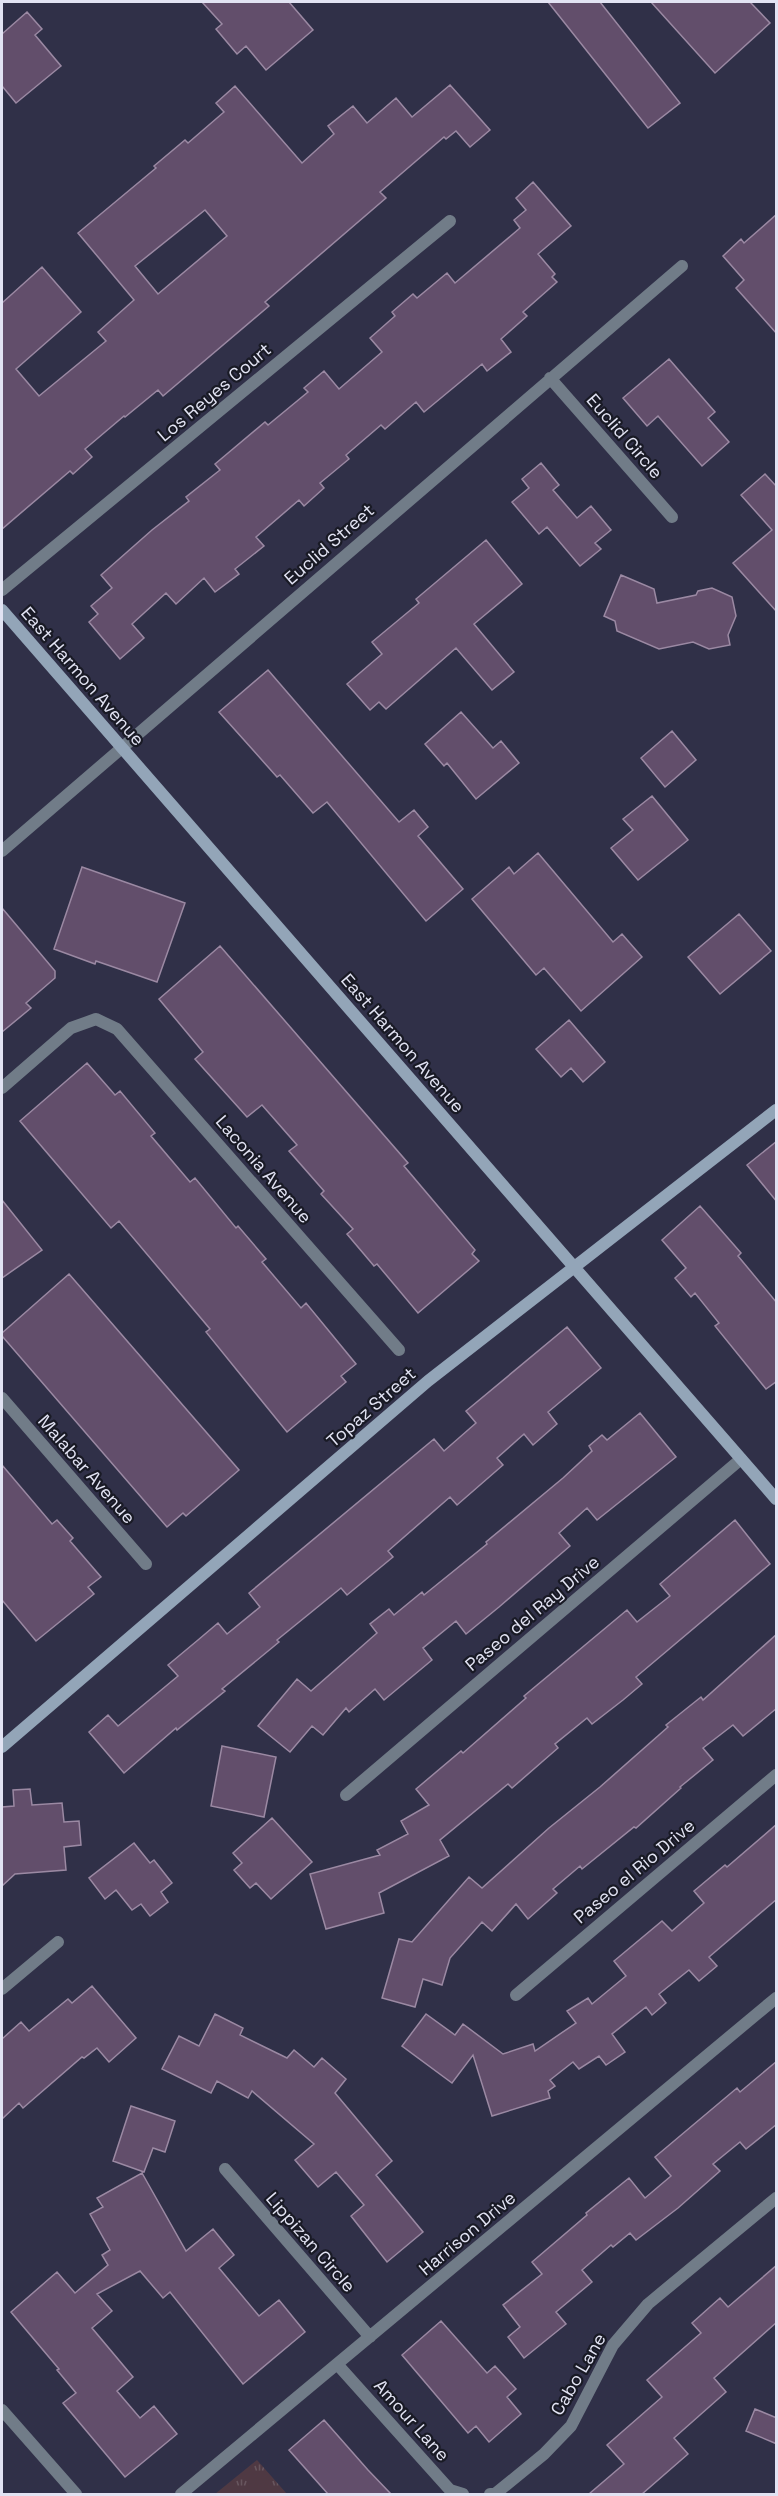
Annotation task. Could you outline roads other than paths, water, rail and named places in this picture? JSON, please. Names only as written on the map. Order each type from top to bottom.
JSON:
[{"type":"main road","name":"East Harmon Avenue","points":[[2,610],[777,1499]]},
{"type":"main road","name":"Topaz Street","points":[[2,1747],[428,1381],[777,1110]]},
{"type":"street","name":"Los Reyes Court","points":[[2,590],[450,221]]},
{"type":"street","name":"Euclid Street","points":[[2,850],[682,266]]},
{"type":"street","name":"Euclid Circle","points":[[550,378],[672,517]]},
{"type":"street","name":"Laconia Avenue","points":[[2,1088],[71,1028],[96,1019],[117,1029],[399,1350]]},
{"type":"street","name":"Malabar Avenue","points":[[2,1398],[146,1564]]},
{"type":"street","name":"Paseo del Ray Drive","points":[[346,1795],[741,1459]]},
{"type":"street","name":"Paseo el Rio Drive","points":[[516,1995],[777,1775]]},
{"type":"street","points":[[2,1989],[58,1942]]},
{"type":"street","name":"Harrison Drive","points":[[181,2494],[777,1998]]},
{"type":"street","name":"Lippizan Circle","points":[[225,2169],[370,2337]]},
{"type":"street","name":"Cabo Lane","points":[[490,2494],[495,2494],[544,2454],[571,2426],[613,2345],[648,2304],[777,2198]]},
{"type":"street","name":"Amour Lane","points":[[337,2364],[450,2490],[463,2494]]},
{"type":"street","points":[[2,2409],[76,2494]]}]
